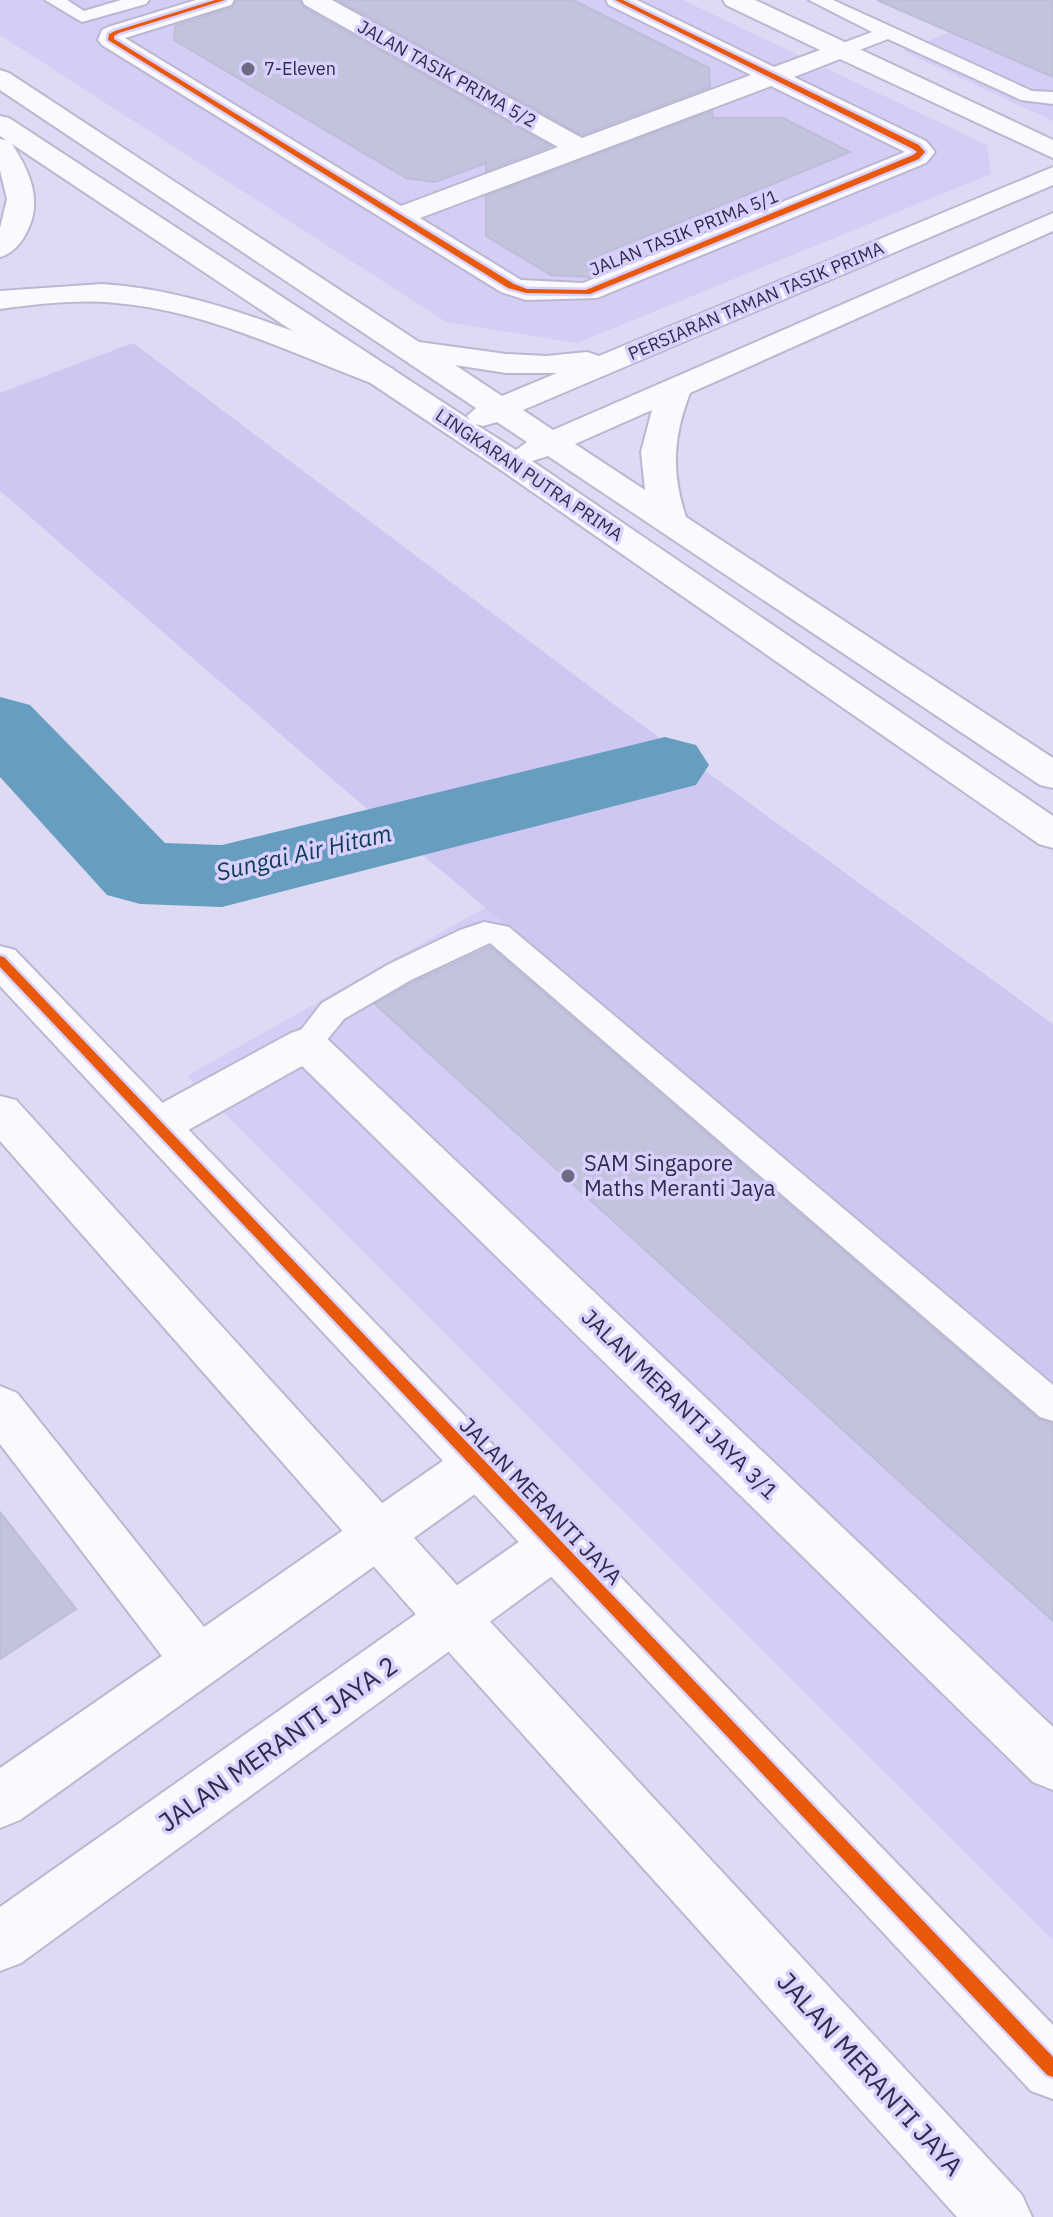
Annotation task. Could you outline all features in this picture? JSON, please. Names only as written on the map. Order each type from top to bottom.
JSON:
[{"type":"street","name":"JALAN TASIK PRIMA 5/1","points":[[222,0],[117,32],[111,35],[111,40],[511,286],[526,291],[587,292],[916,157],[921,152],[618,0]]},
{"type":"street","name":"JALAN TASIK PRIMA 5/2","points":[[314,0],[580,148]]},
{"type":"street","points":[[735,0],[1053,150]]},
{"type":"street","points":[[397,217],[842,50]]},
{"type":"street","name":"LINGKARAN PUTRA PRIMA","points":[[0,78],[1053,776]]},
{"type":"street","name":"LINGKARAN PUTRA PRIMA","points":[[0,124],[510,461],[1053,835]]},
{"type":"street","points":[[0,147],[10,160],[21,192],[20,221],[0,248]]},
{"type":"street","name":"PERSIARAN TAMAN TASIK PRIMA","points":[[458,427],[1053,175]]},
{"type":"street","points":[[510,461],[1053,221]]},
{"type":"street","points":[[0,300],[52,293],[118,294],[179,305],[382,376]]},
{"type":"street","points":[[407,346],[512,364],[563,365],[630,355]]},
{"type":"street","points":[[670,520],[657,481],[656,453],[663,418],[678,385]]},
{"type":"street","name":"JALAN MERANTI JAYA","points":[[0,960],[1053,2069]]},
{"type":"street","points":[[158,1126],[306,1044]]},
{"type":"street","name":"JALAN MERANTI JAYA 3/1","points":[[306,1044],[1053,1764]]},
{"type":"street","name":"JALAN MERANTI JAYA","points":[[0,1112],[454,1619],[1000,2217]]},
{"type":"street","points":[[0,1407],[198,1661]]},
{"type":"street","points":[[0,1801],[478,1464]]},
{"type":"street","name":"JALAN MERANTI JAYA 2","points":[[0,1942],[555,1545]]},
{"type":"lane","points":[[54,0],[82,17],[140,0]]},
{"type":"lane","points":[[818,0],[1028,96],[1053,98]]},
{"type":"lane","points":[[842,50],[888,32]]},
{"type":"lane","points":[[306,1044],[333,1011],[400,972],[471,937],[484,932],[498,934],[1053,1406]]},
{"type":"shaded area","points":[[0,0],[683,0],[987,145],[991,174],[577,343],[446,322],[0,35]]},
{"type":"shaded area","points":[[1027,0],[1053,0],[1053,121],[903,51]]},
{"type":"shaded area","points":[[133,343],[597,692],[1053,1024],[1053,1383],[345,790],[0,491],[0,393]]},
{"type":"shaded area","points":[[486,907],[1053,1386],[1053,1940],[187,1076]]},
{"type":"building","points":[[237,0],[299,0],[304,8],[551,146],[486,171],[486,163],[435,182],[406,178],[174,40],[175,26],[232,8]]},
{"type":"building","points":[[338,0],[573,0],[709,68],[710,87],[582,135]]},
{"type":"building","points":[[877,0],[1053,0],[1053,77]]},
{"type":"building","points":[[712,111],[713,118],[783,118],[850,152],[591,259],[590,277],[551,275],[486,236],[486,196]]},
{"type":"building","points":[[490,947],[1038,1419],[1053,1424],[1053,1621],[375,1004]]},
{"type":"building","points":[[0,1512],[76,1609],[0,1659]]},
{"type":"waterway","name":"Sungai Air Hitam","points":[[0,724],[140,873],[222,876],[665,765]]},
{"type":"cycle path","points":[[222,0],[117,32],[111,35],[111,40],[511,286],[526,291],[587,292],[916,157],[921,152],[618,0]]},
{"type":"cycle path","points":[[0,960],[1053,2069]]},
{"type":"place","name":"7-Eleven","points":[[248,69]]},
{"type":"place","name":"SAM Singapore Maths Meranti Jaya","points":[[568,1176]]}]
